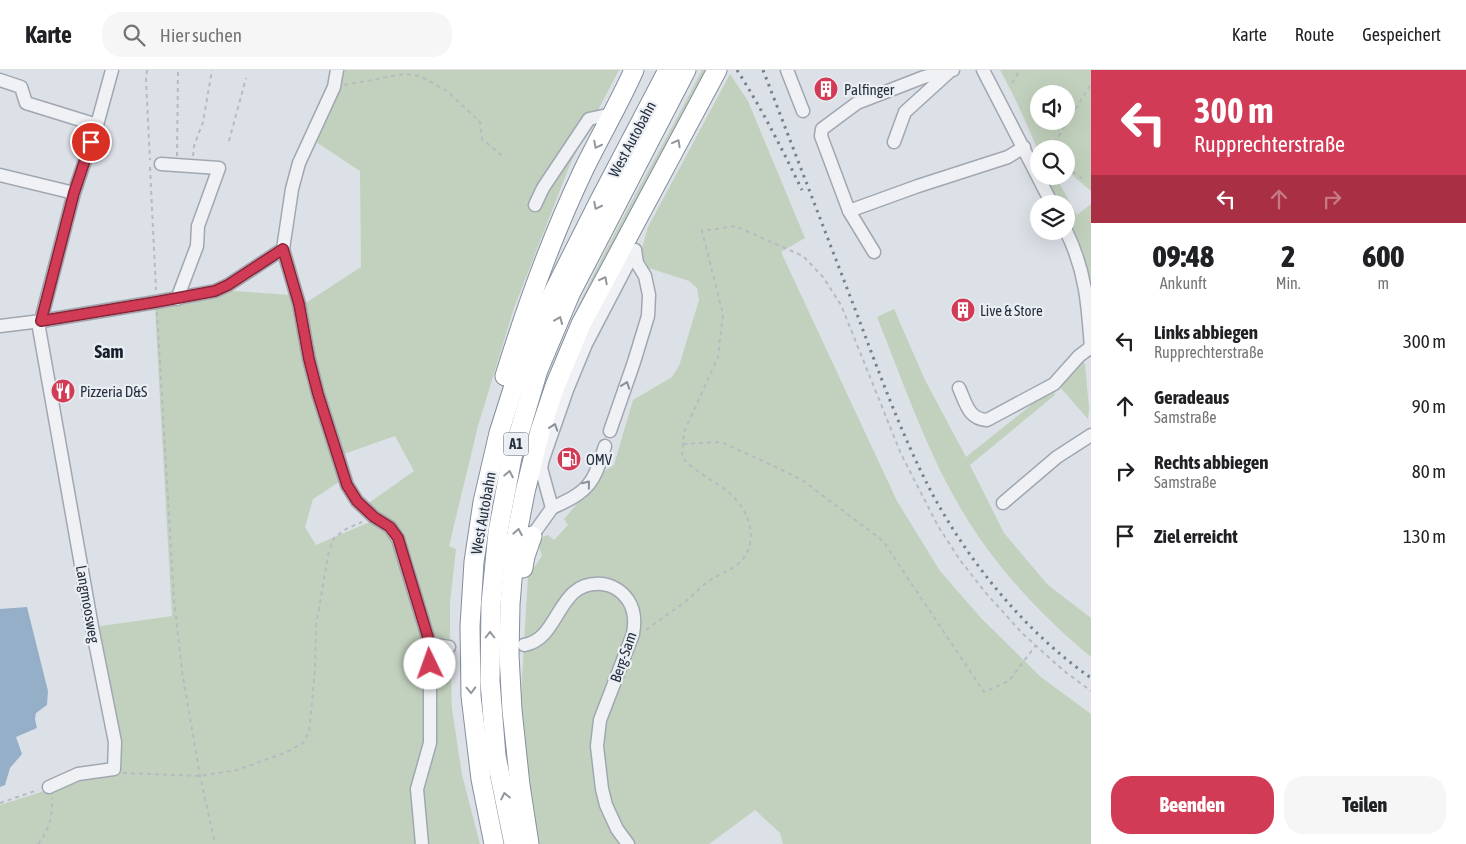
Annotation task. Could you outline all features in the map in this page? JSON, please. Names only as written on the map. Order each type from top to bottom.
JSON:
[{"type":"highway","points":[[499,433],[496,403],[522,321],[552,242],[584,170],[634,70]]},
{"type":"highway","points":[[517,639],[510,604],[516,544],[525,492],[540,431],[554,386],[581,324],[717,70]]},
{"type":"highway","name":"West Autobahn","points":[[494,844],[480,779],[471,696],[470,626],[474,562],[482,512],[499,433],[519,370],[541,317],[600,200],[679,73]]},
{"type":"highway","name":"West Autobahn","points":[[514,844],[496,756],[490,681],[490,604],[498,532],[512,456],[538,370],[570,294],[679,73]]},
{"type":"highway","points":[[635,250],[646,222],[655,185]]},
{"type":"highway","points":[[529,844],[520,786],[512,710],[509,655],[517,639],[525,556],[532,536]]},
{"type":"street","name":"Langmoosweg","points":[[112,70],[97,125],[74,193],[39,328],[38,340],[115,742],[114,769]]},
{"type":"street","points":[[337,70],[334,87],[298,163],[283,249],[299,304],[309,359],[318,394],[347,485],[357,501],[374,517],[390,527],[398,538],[430,644],[430,743],[417,789],[422,844]]},
{"type":"street","points":[[787,70],[803,110]]},
{"type":"street","points":[[860,94],[922,70]]},
{"type":"street","points":[[894,142],[905,112],[952,70]]},
{"type":"street","points":[[874,252],[849,211],[820,136],[822,129],[858,103],[924,77],[952,70]]},
{"type":"street","points":[[983,70],[1048,195]]},
{"type":"street","points":[[0,80],[20,87],[26,103],[97,125]]},
{"type":"street","points":[[535,206],[543,188],[590,119],[612,114]]},
{"type":"street","points":[[849,211],[1008,157],[1024,147]]},
{"type":"street","points":[[161,164],[219,168],[198,226],[197,246],[177,299]]},
{"type":"street","points":[[0,175],[74,193]]},
{"type":"street","points":[[959,388],[972,416],[979,420],[987,420],[1054,384],[1079,356],[1091,348],[1085,286],[1080,265],[1070,240]]},
{"type":"street","points":[[0,326],[17,327],[41,321],[215,291],[228,285],[283,249]]},
{"type":"street","points":[[610,431],[648,316],[649,295],[645,276],[637,263],[635,250]]},
{"type":"street","points":[[552,508],[541,468],[567,390],[586,344],[635,250]]},
{"type":"street","points":[[1003,503],[1057,457],[1091,435]]},
{"type":"street","points":[[532,536],[552,508],[580,492],[589,484],[605,446]]},
{"type":"street","name":"Berg-Sam","points":[[517,639],[537,640],[544,635],[563,605],[577,589],[588,584],[604,584],[620,590],[632,607],[634,626],[600,720],[597,746],[602,789],[606,805],[617,829],[628,844]]},
{"type":"street","points":[[430,644],[449,647]]},
{"type":"street","points":[[48,787],[78,774],[114,769]]},
{"type":"path","points":[[147,70],[156,302],[174,600],[182,671],[200,776],[215,844]]},
{"type":"path","points":[[177,165],[178,70]]},
{"type":"path","points":[[192,166],[194,146],[203,122],[212,70]]},
{"type":"path","points":[[1012,83],[1020,70]]},
{"type":"path","points":[[334,87],[404,74],[420,76],[448,91],[480,122],[482,139],[505,158]]},
{"type":"path","points":[[229,141],[246,78]]},
{"type":"path","points":[[1056,140],[1091,84]]},
{"type":"path","points":[[1075,173],[1086,181]]},
{"type":"path","points":[[628,644],[709,581],[739,563],[746,556],[750,546],[752,536],[750,527],[746,514],[738,501],[690,466],[682,457],[684,432],[718,357],[723,314],[702,231],[735,226],[803,256],[823,276],[841,304],[901,454],[938,526],[960,560],[985,592],[1036,645],[1064,671],[1091,691]]},
{"type":"path","points":[[684,444],[720,442],[802,480],[883,540],[984,692],[1009,681],[1036,645]]},
{"type":"path","points":[[114,769],[121,773],[200,776],[237,770],[287,752],[303,743],[309,732],[315,670],[316,626],[328,555],[334,538],[346,529],[374,517]]},
{"type":"path","points":[[0,803],[48,787],[51,793],[51,821],[44,837],[38,844]]},
{"type":"green space","points":[[343,70],[619,70],[571,162],[514,308],[478,426],[449,546],[456,549],[450,603],[450,639],[434,637],[434,661],[450,651],[452,709],[462,775],[480,844],[0,844],[0,805],[86,776],[118,770],[94,627],[172,616],[155,308],[234,291],[291,295],[304,304],[361,267],[360,171],[313,140]],"holes":[[[395,436],[414,471],[366,505],[372,521],[316,545],[305,527],[313,499],[342,480],[341,455]]]},
{"type":"green space","points":[[702,70],[708,70],[548,376],[582,297],[601,259]]},
{"type":"green space","points":[[1000,70],[1091,70],[1091,191],[1075,178],[1075,140],[1033,140]]},
{"type":"green space","points":[[730,74],[748,101],[805,238],[781,252],[897,501],[940,571],[981,618],[1041,677],[1091,714],[1091,844],[783,844],[780,833],[755,810],[709,844],[536,844],[523,758],[521,695],[528,576],[542,556],[537,541],[548,535],[554,540],[568,525],[564,519],[582,498],[585,499],[601,473],[614,465],[633,400],[672,377],[679,366],[699,300],[697,288],[689,281],[649,268],[640,255],[648,227]]},
{"type":"green space","points":[[1048,185],[1060,185],[1066,195],[1053,195]]},
{"type":"green space","points":[[1091,204],[1091,278],[1073,240],[1075,240],[1075,211],[1077,215]]},
{"type":"green space","points":[[894,309],[925,380],[966,457],[1054,389],[1055,395],[970,465],[1004,533],[1048,585],[1091,618],[1091,657],[1052,623],[1017,586],[970,524],[957,502],[924,434],[877,317]]},
{"type":"green space","points":[[1082,360],[1085,364],[1089,408],[1088,419],[1059,386]]},
{"type":"water","points":[[27,607],[48,691],[47,705],[36,713],[37,728],[16,737],[22,754],[10,768],[5,785],[0,787],[0,609]]},
{"type":"railway","points":[[737,70],[763,114],[802,190]]},
{"type":"railway","points":[[763,70],[892,404],[934,497],[965,548],[1002,596],[1044,640],[1091,678]]},
{"type":"place","name":"Palfinger","points":[[826,89]]},
{"type":"place","name":"Live & Store","points":[[963,310]]},
{"type":"place","name":"Pizzeria D&S","points":[[63,391]]},
{"type":"place","name":"OMV","points":[[569,459]]},
{"type":"district","name":"Sam","points":[[109,351]]},
{"type":"route","points":[[91,142],[74,193],[41,321],[215,291],[228,285],[283,249],[299,304],[309,359],[318,394],[347,485],[357,501],[374,517],[390,527],[398,538],[430,644],[430,664]]}]
